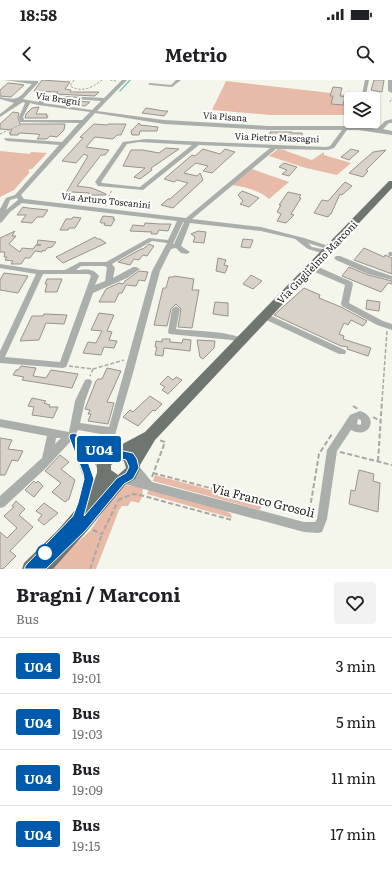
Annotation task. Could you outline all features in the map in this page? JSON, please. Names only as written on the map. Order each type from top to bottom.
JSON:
[{"type":"main road","name":"Via Guglielmo Marconi","points":[[134,466],[154,438],[241,341],[392,183]]},
{"type":"main road","name":"Via Guglielmo Marconi","points":[[118,454],[154,438]]},
{"type":"main road","points":[[30,569],[78,519],[98,489],[106,460],[118,454],[129,456],[134,466],[130,476],[123,480],[111,499],[82,526],[42,569]]},
{"type":"main road","points":[[103,471],[110,480],[123,480]]},
{"type":"street","points":[[6,80],[36,82]]},
{"type":"street","points":[[150,84],[174,86],[179,80]]},
{"type":"street","points":[[364,92],[366,80]]},
{"type":"street","points":[[390,80],[390,91],[392,92]]},
{"type":"street","name":"Via Bragni","points":[[0,98],[93,112],[123,81]]},
{"type":"street","points":[[0,116],[20,101],[36,82]]},
{"type":"street","points":[[38,104],[48,96],[106,100]]},
{"type":"street","points":[[20,101],[21,120],[26,122],[83,122]]},
{"type":"street","points":[[0,221],[64,144],[93,112]]},
{"type":"street","name":"Via Pisana","points":[[93,112],[164,122],[269,128],[344,128]]},
{"type":"street","points":[[380,131],[380,129],[387,122],[392,120]]},
{"type":"street","name":"Via Pietro Mascagni","points":[[198,144],[141,189],[100,185],[98,182],[125,143],[142,141],[326,149],[332,147],[346,128]]},
{"type":"street","name":"Via Pisana","points":[[358,128],[392,133]]},
{"type":"street","name":"Via Pisana","points":[[380,131],[392,128]]},
{"type":"street","points":[[7,139],[64,144]]},
{"type":"street","points":[[75,426],[112,432],[130,373],[132,358],[156,271],[172,245],[185,219],[276,147]]},
{"type":"street","name":"Via Arturo Toscanini","points":[[0,215],[7,201],[10,204],[18,200],[261,229],[297,238],[310,248],[327,250]]},
{"type":"street","points":[[297,238],[327,250]]},
{"type":"street","points":[[67,272],[80,264],[107,264],[151,239],[172,245],[182,251],[187,252]]},
{"type":"street","points":[[310,248],[311,267],[322,276]]},
{"type":"street","points":[[338,258],[371,272],[392,278]]},
{"type":"street","points":[[107,264],[111,268],[108,282]]},
{"type":"street","points":[[0,266],[40,272],[91,272],[95,276],[63,365],[0,360],[40,272]]},
{"type":"street","points":[[311,267],[350,284],[345,304],[380,324],[390,326]]},
{"type":"street","points":[[90,291],[136,269]]},
{"type":"street","points":[[176,309],[172,332],[233,337],[241,341]]},
{"type":"street","points":[[265,316],[342,352]]},
{"type":"street","points":[[78,519],[89,479],[72,438],[80,401],[88,382]]},
{"type":"street","points":[[0,423],[53,432],[118,454]]},
{"type":"street","points":[[340,431],[355,425]]},
{"type":"street","name":"Via Franco Grosoli","points":[[123,480],[149,485],[304,527],[318,528],[322,519],[327,449],[340,431]]},
{"type":"street","points":[[47,458],[53,432]]},
{"type":"street","points":[[0,503],[47,458],[72,438]]},
{"type":"street","points":[[72,438],[95,454],[103,471]]},
{"type":"street","points":[[134,466],[149,485]]},
{"type":"path","points":[[74,80],[70,86],[75,89],[79,89],[94,86],[102,80]]},
{"type":"path","points":[[110,80],[123,81]]},
{"type":"path","points":[[390,102],[392,98]]},
{"type":"path","points":[[0,134],[26,122]]},
{"type":"path","points":[[105,204],[114,187]]},
{"type":"path","points":[[378,461],[390,326]]},
{"type":"path","points":[[63,365],[93,369],[132,358]]},
{"type":"path","points":[[88,382],[93,369]]},
{"type":"path","points":[[154,472],[309,514],[319,454],[327,449],[340,431]]},
{"type":"path","points":[[149,485],[165,442],[154,438]]},
{"type":"path","points":[[327,449],[392,465]]},
{"type":"path","points":[[90,569],[102,534],[111,499],[133,494],[140,495],[232,520]]},
{"type":"path","points":[[92,529],[102,534]]},
{"type":"shaded area","points":[[226,81],[344,95],[344,115],[270,115],[212,110]]},
{"type":"shaded area","points":[[278,149],[285,150],[312,160],[324,152],[324,155],[351,163],[337,175],[306,168],[269,156]]},
{"type":"shaded area","points":[[0,151],[30,154],[31,152],[47,153],[32,169],[28,171],[30,172],[14,190],[0,197]]},
{"type":"shaded area","points":[[252,169],[289,182],[269,199],[256,191],[232,185]]},
{"type":"shaded area","points":[[155,475],[262,504],[260,510],[153,481]]},
{"type":"shaded area","points":[[126,485],[143,488],[142,497],[139,503],[131,501],[128,506],[122,506],[119,510],[96,569],[48,569],[90,531],[120,487]]},
{"type":"shaded area","points":[[149,489],[226,511],[231,514],[232,518],[147,494]]},
{"type":"building","points":[[42,80],[70,82],[65,89],[71,90],[70,92],[99,92],[95,96],[34,91]]},
{"type":"building","points":[[374,80],[384,80],[382,92],[371,90]]},
{"type":"building","points":[[8,83],[24,85],[11,97],[0,96],[0,90]]},
{"type":"building","points":[[333,87],[342,88],[340,96],[344,97],[343,105],[331,104],[333,96],[330,96]]},
{"type":"building","points":[[50,99],[90,102],[85,106],[47,101]]},
{"type":"building","points":[[39,107],[36,114],[47,114],[47,118],[25,118],[26,114],[32,108]]},
{"type":"building","points":[[146,108],[168,111],[164,116],[142,113]]},
{"type":"building","points":[[13,112],[19,113],[18,117],[20,124],[65,124],[64,130],[57,137],[50,136],[47,139],[37,139],[40,135],[36,134],[19,133],[18,135],[10,135],[11,133],[9,133],[12,130],[0,129],[0,124]]},
{"type":"building","points":[[139,123],[140,125],[158,127],[157,131],[140,131],[139,135],[132,135],[131,131]]},
{"type":"building","points":[[94,124],[126,124],[121,135],[117,135],[113,139],[95,137],[86,147],[109,150],[105,155],[101,155],[77,186],[92,188],[106,195],[89,195],[89,193],[72,192],[67,198],[64,196],[88,156],[84,154],[76,163],[62,161],[83,138],[80,137]]},
{"type":"building","points":[[270,132],[302,133],[303,139],[270,138]]},
{"type":"building","points":[[166,148],[179,149],[151,168],[152,170],[140,179],[134,177],[145,168],[123,166],[131,150],[143,150],[159,153]]},
{"type":"building","points":[[203,149],[220,154],[225,149],[235,152],[212,173],[203,171],[208,166],[196,163],[184,173],[197,176],[200,173],[203,180],[173,208],[161,205],[188,183],[177,180],[174,182],[164,179],[192,155],[195,156]]},
{"type":"building","points":[[351,149],[359,151],[349,160],[341,157]]},
{"type":"building","points":[[386,150],[366,170],[368,171],[363,177],[349,173],[373,152]]},
{"type":"building","points":[[284,163],[297,167],[289,176],[282,174],[287,170],[279,167]]},
{"type":"building","points":[[345,182],[352,186],[342,195],[340,194],[331,214],[328,217],[314,213],[322,200],[328,201]]},
{"type":"building","points":[[242,191],[259,198],[249,207],[240,204],[243,201],[238,195]]},
{"type":"building","points":[[288,192],[301,195],[299,197],[301,198],[291,214],[294,215],[286,223],[277,221],[281,214],[277,212],[281,205],[279,205]]},
{"type":"building","points":[[23,207],[48,210],[43,217],[37,217],[32,223],[21,222],[26,215],[17,215]]},
{"type":"building","points":[[103,216],[114,217],[113,219],[115,219],[111,226],[104,225],[105,223],[100,222]]},
{"type":"building","points":[[73,217],[81,218],[75,228],[60,230],[66,219],[72,219]]},
{"type":"building","points":[[145,223],[171,224],[168,231],[159,230],[157,234],[151,234],[152,232],[130,231],[133,225],[144,226]]},
{"type":"building","points":[[15,231],[12,236],[16,236],[9,244],[20,252],[22,248],[33,249],[37,245],[38,240],[56,242],[52,247],[47,248],[45,251],[35,251],[30,258],[25,258],[21,264],[11,264],[13,261],[5,260],[7,257],[4,257],[5,252],[0,252],[0,238]]},
{"type":"building","points":[[198,231],[206,232],[204,243],[193,242],[195,237],[191,234]]},
{"type":"building","points":[[95,237],[106,243],[63,263],[56,257]]},
{"type":"building","points":[[243,239],[253,240],[250,248],[241,247]]},
{"type":"building","points":[[149,244],[154,246],[147,256],[143,255],[139,260],[134,259],[130,265],[118,262],[143,249]]},
{"type":"building","points":[[364,248],[384,257],[385,255],[392,258],[392,274],[354,260]]},
{"type":"building","points":[[218,258],[226,260],[224,265],[228,266],[225,273],[216,271]]},
{"type":"building","points":[[349,267],[368,275],[392,281],[392,284],[388,283],[381,292],[342,276]]},
{"type":"building","points":[[139,271],[148,272],[145,281],[139,280],[136,286],[126,285],[122,293],[119,293],[115,302],[99,302],[106,289],[119,283],[123,284]]},
{"type":"building","points":[[4,273],[28,276],[18,293],[0,290],[0,280]]},
{"type":"building","points":[[251,275],[262,281],[253,289],[243,284]]},
{"type":"building","points":[[174,276],[194,279],[192,290],[199,290],[192,328],[178,327],[181,309],[176,304],[171,309],[167,326],[154,325],[163,288],[166,288],[169,277]]},
{"type":"building","points":[[47,279],[62,279],[57,292],[45,292],[47,284],[45,284]]},
{"type":"building","points":[[304,288],[320,295],[319,298],[341,307],[367,321],[363,326],[351,320],[348,325],[344,323],[339,334],[344,336],[343,339],[371,348],[368,356],[347,349],[348,347],[341,346],[274,315]]},
{"type":"building","points":[[367,300],[380,302],[379,311],[366,309]]},
{"type":"building","points":[[215,302],[228,303],[228,316],[213,314]]},
{"type":"building","points":[[99,313],[114,315],[107,331],[112,332],[109,340],[117,341],[114,348],[104,347],[101,355],[83,353],[88,342],[96,343],[102,331],[91,330]]},
{"type":"building","points":[[44,314],[67,315],[64,324],[46,323],[39,340],[20,341],[32,316],[43,316]]},
{"type":"building","points":[[162,339],[170,339],[170,342],[182,343],[183,339],[191,340],[190,351],[164,348],[163,356],[155,355],[157,347],[155,347],[156,341],[162,342]]},
{"type":"building","points":[[197,340],[215,341],[214,348],[203,359],[200,357]]},
{"type":"building","points":[[21,366],[36,368],[33,376],[46,378],[51,370],[78,374],[72,388],[22,380],[24,377],[13,375]]},
{"type":"building","points":[[107,368],[121,371],[107,402],[114,403],[108,424],[88,421],[91,414],[88,414],[90,410],[85,409],[96,381],[98,379],[102,379]]},
{"type":"building","points":[[168,376],[173,380],[176,377],[182,380],[168,394],[162,390],[165,387],[160,384]]},
{"type":"building","points":[[150,396],[162,404],[155,411],[153,410],[138,426],[123,417],[130,410],[133,412]]},
{"type":"building","points":[[32,398],[46,401],[44,403],[50,405],[49,407],[58,407],[53,418],[32,415],[34,407],[28,406]]},
{"type":"building","points":[[0,438],[12,440],[8,449],[23,451],[18,461],[12,460],[5,475],[0,475]]},
{"type":"building","points":[[60,455],[69,462],[61,469],[75,480],[69,499],[65,502],[52,492],[61,483],[45,471]]},
{"type":"building","points":[[359,470],[374,474],[373,481],[380,483],[378,512],[349,504],[351,490],[355,491]]},
{"type":"building","points":[[34,481],[36,483],[38,481],[43,486],[34,497],[25,490]]},
{"type":"building","points":[[16,501],[25,509],[19,515],[33,527],[10,551],[16,556],[3,569],[0,569],[0,532],[7,538],[17,528],[4,516],[14,507],[12,506]]},
{"type":"building","points":[[44,503],[58,513],[44,525],[38,520],[42,515],[36,511]]},
{"type":"waterway","points":[[120,91],[130,80]]},
{"type":"bus line","name":"U04","points":[[30,569],[78,519],[89,479],[74,437],[104,451],[129,456],[134,463],[134,468],[130,476],[120,481],[104,498],[97,509],[82,526],[42,569]]}]
